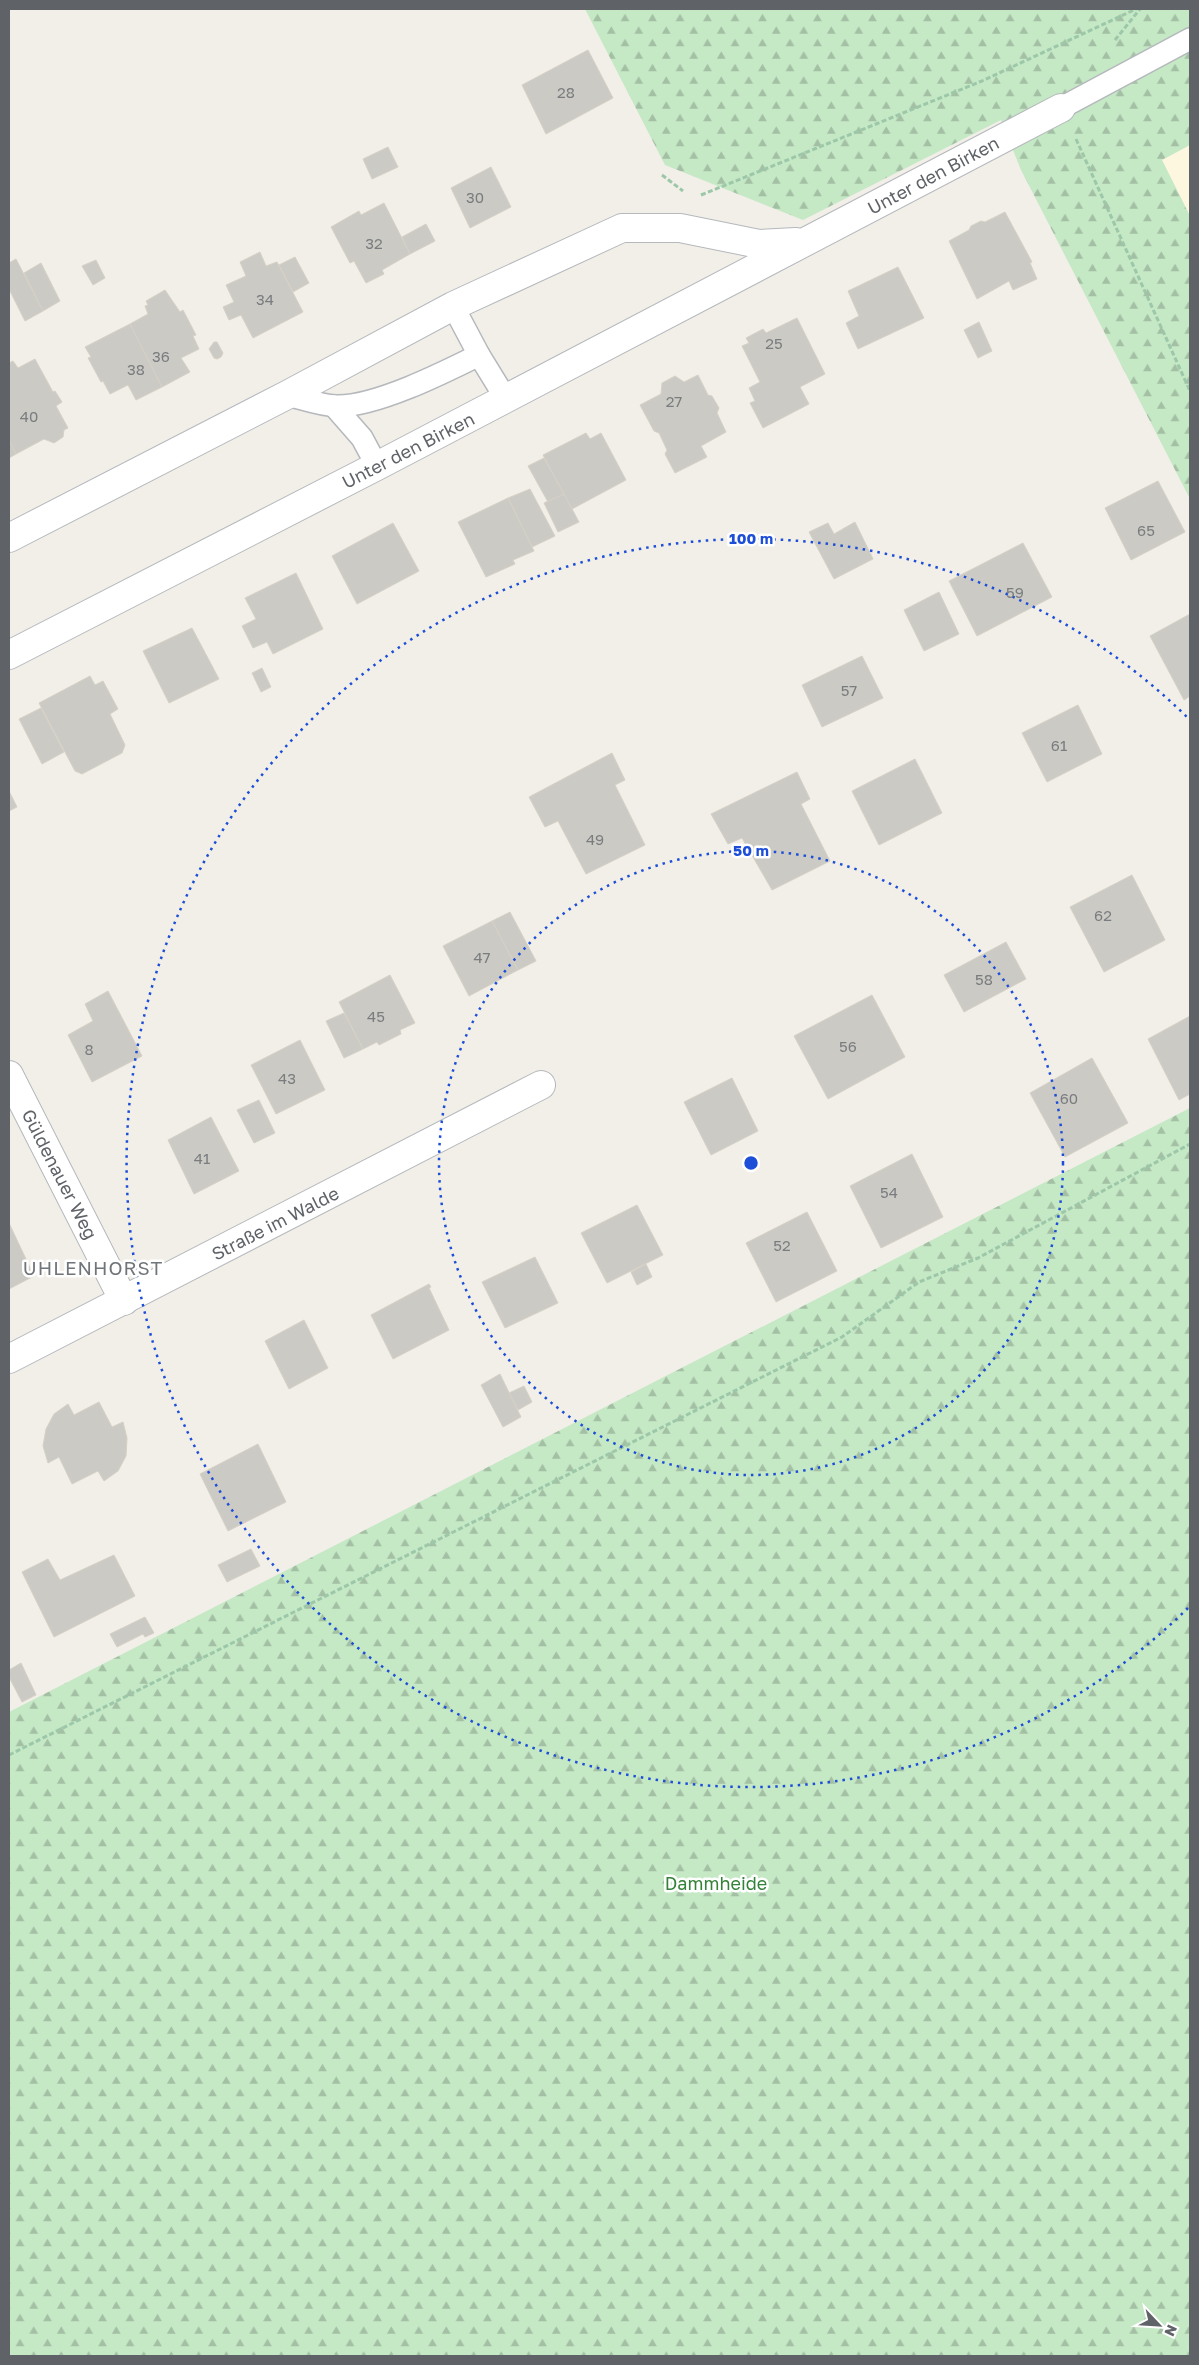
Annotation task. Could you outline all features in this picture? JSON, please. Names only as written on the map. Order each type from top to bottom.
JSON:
[{"type":"street","name":"Unter den Birken","points":[[9,655],[378,466],[1061,108]]},
{"type":"street","name":"Unter den Birken","points":[[9,538],[287,395],[453,306],[622,228],[680,228],[759,244],[806,242]]},
{"type":"street","name":"Güldenauer Weg","points":[[9,1074],[124,1301]]},
{"type":"street","name":"Straße im Walde","points":[[9,1359],[541,1085]]},
{"type":"lane","points":[[1061,108],[1190,39]]},
{"type":"lane","points":[[453,306],[478,355],[506,399]]},
{"type":"lane","points":[[287,395],[334,406],[356,405],[438,376],[478,355]]},
{"type":"lane","points":[[334,406],[362,438],[378,466]]},
{"type":"path","points":[[692,199],[982,81],[1136,9]]},
{"type":"path","points":[[1061,108],[1190,391]]},
{"type":"path","points":[[662,175],[685,193]]},
{"type":"path","points":[[9,1755],[842,1337],[919,1282],[978,1258],[1190,1144]]},
{"type":"shaded area","points":[[1190,145],[1190,216],[1162,160]]},
{"type":"green space","points":[[585,9],[1190,9],[1190,145],[1162,160],[1190,216],[1190,499],[1021,170],[1001,120],[803,220],[665,165]]},
{"type":"green space","name":"Dammheide","points":[[1190,1108],[1190,2356],[9,2356],[9,1712]]},
{"type":"building","points":[[588,50],[613,98],[546,134],[522,85]]},
{"type":"building","points":[[388,147],[398,167],[372,179],[363,159]]},
{"type":"building","points":[[491,167],[511,207],[470,228],[451,188]]},
{"type":"building","points":[[384,203],[410,254],[382,270],[384,274],[366,283],[354,261],[350,263],[331,227],[359,211],[361,215]]},
{"type":"building","points":[[1005,212],[1032,262],[1030,263],[1037,279],[1013,290],[1009,281],[977,299],[949,241],[969,230],[971,226],[981,221],[985,222]]},
{"type":"building","points":[[426,224],[435,241],[410,254],[402,237]]},
{"type":"building","points":[[260,252],[266,266],[277,262],[303,312],[253,338],[241,315],[229,320],[223,307],[234,302],[226,285],[246,276],[240,262]]},
{"type":"building","points":[[295,257],[309,283],[293,292],[279,265]]},
{"type":"building","points":[[16,259],[43,311],[25,321],[9,289],[9,263]]},
{"type":"building","points":[[96,260],[105,278],[93,285],[82,266]]},
{"type":"building","points":[[41,263],[60,301],[43,311],[24,273]]},
{"type":"building","points":[[898,267],[924,318],[858,349],[846,323],[859,316],[848,291]]},
{"type":"building","points":[[165,290],[180,312],[183,310],[196,335],[193,336],[199,349],[181,358],[190,372],[162,387],[130,324],[148,314],[145,306],[148,305],[146,301]]},
{"type":"building","points":[[797,318],[825,374],[800,387],[809,404],[763,428],[750,403],[755,401],[749,388],[760,382],[742,346],[749,343],[746,338],[763,329],[766,333]]},
{"type":"building","points":[[979,322],[992,351],[978,358],[964,330]]},
{"type":"building","points":[[130,324],[162,387],[136,400],[128,385],[110,394],[88,358],[91,357],[85,347]]},
{"type":"building","points":[[214,342],[217,342],[223,353],[217,359],[214,358],[209,349]]},
{"type":"building","points":[[35,359],[53,392],[55,391],[62,402],[56,406],[68,428],[64,430],[63,437],[54,443],[44,439],[16,454],[9,440],[9,363],[13,361],[18,368]]},
{"type":"building","points":[[698,375],[708,395],[712,396],[719,408],[717,413],[726,432],[701,446],[707,457],[675,473],[665,454],[667,450],[659,433],[654,431],[640,405],[661,394],[662,383],[675,376],[684,382]]},
{"type":"building","points":[[586,433],[590,439],[601,433],[626,480],[572,509],[543,455]]},
{"type":"building","points":[[9,440],[16,454],[9,458]]},
{"type":"building","points":[[544,458],[564,494],[548,502],[528,466]]},
{"type":"building","points":[[1158,481],[1185,532],[1131,560],[1105,508]]},
{"type":"building","points":[[530,489],[555,536],[532,547],[508,498]]},
{"type":"building","points":[[564,494],[579,522],[558,532],[544,503]]},
{"type":"building","points":[[508,498],[534,551],[513,560],[515,564],[486,577],[458,522]]},
{"type":"building","points":[[855,522],[873,559],[834,579],[809,532],[828,523],[834,534]]},
{"type":"building","points":[[393,523],[419,571],[357,604],[332,556]]},
{"type":"building","points":[[1023,543],[1052,597],[977,636],[949,581]]},
{"type":"building","points":[[296,573],[323,629],[273,654],[267,642],[253,648],[242,626],[256,619],[245,598]]},
{"type":"building","points":[[939,592],[959,634],[924,651],[904,610]]},
{"type":"building","points":[[1190,614],[1190,696],[1184,700],[1150,636]]},
{"type":"building","points":[[192,628],[219,679],[169,703],[143,651]]},
{"type":"building","points":[[862,656],[883,698],[822,727],[802,685]]},
{"type":"building","points":[[262,668],[271,687],[261,692],[252,673]]},
{"type":"building","points":[[90,676],[95,685],[103,681],[118,709],[110,714],[125,745],[122,753],[82,774],[75,771],[39,703]]},
{"type":"building","points":[[1078,705],[1102,754],[1047,782],[1022,733]]},
{"type":"building","points":[[41,708],[64,752],[42,764],[19,719]]},
{"type":"building","points":[[612,753],[625,780],[615,785],[645,845],[586,874],[558,821],[545,827],[529,797]]},
{"type":"building","points":[[915,759],[942,813],[879,845],[852,791]]},
{"type":"building","points":[[797,772],[810,799],[801,804],[830,861],[772,890],[742,838],[728,844],[711,814]]},
{"type":"building","points":[[9,791],[17,807],[9,811]]},
{"type":"building","points":[[1132,875],[1165,940],[1104,972],[1070,907]]},
{"type":"building","points":[[510,912],[536,961],[518,970],[492,921]]},
{"type":"building","points":[[492,921],[518,970],[469,996],[443,946]]},
{"type":"building","points":[[1006,942],[1026,979],[964,1012],[944,975]]},
{"type":"building","points":[[390,975],[415,1023],[400,1030],[401,1034],[379,1045],[377,1042],[363,1049],[339,1002]]},
{"type":"building","points":[[108,991],[142,1056],[92,1082],[68,1035],[93,1021],[85,1004]]},
{"type":"building","points":[[872,995],[905,1057],[828,1099],[794,1036]]},
{"type":"building","points":[[344,1013],[363,1049],[344,1058],[326,1021]]},
{"type":"building","points":[[1190,1016],[1190,1094],[1179,1100],[1148,1039]]},
{"type":"building","points":[[300,1040],[325,1090],[276,1114],[251,1065]]},
{"type":"building","points":[[1092,1058],[1128,1123],[1065,1157],[1030,1093]]},
{"type":"building","points":[[732,1078],[758,1131],[711,1155],[684,1102]]},
{"type":"building","points":[[259,1100],[275,1133],[254,1143],[237,1110]]},
{"type":"building","points":[[211,1117],[239,1171],[194,1194],[168,1140]]},
{"type":"building","points":[[912,1154],[943,1217],[881,1248],[850,1186]]},
{"type":"building","points":[[637,1205],[663,1255],[607,1283],[581,1233]]},
{"type":"building","points":[[807,1212],[837,1271],[776,1302],[746,1243]]},
{"type":"building","points":[[9,1223],[34,1276],[9,1289]]},
{"type":"building","points":[[535,1257],[558,1303],[505,1328],[482,1282]]},
{"type":"building","points":[[646,1264],[652,1277],[637,1285],[631,1272]]},
{"type":"building","points":[[429,1284],[431,1287],[429,1288],[449,1330],[393,1359],[371,1315]]},
{"type":"building","points":[[304,1320],[328,1368],[289,1389],[265,1341]]},
{"type":"building","points":[[500,1374],[521,1417],[503,1427],[481,1385]]},
{"type":"building","points":[[524,1386],[532,1402],[518,1410],[509,1393]]},
{"type":"building","points":[[99,1402],[112,1427],[123,1422],[127,1438],[126,1456],[118,1471],[104,1481],[98,1471],[72,1484],[59,1457],[48,1463],[43,1446],[46,1429],[54,1414],[68,1404],[74,1415]]},
{"type":"building","points":[[258,1444],[286,1502],[228,1531],[200,1474]]},
{"type":"building","points":[[251,1549],[260,1566],[227,1582],[218,1565]]},
{"type":"building","points":[[114,1555],[135,1596],[54,1637],[22,1572],[48,1559],[60,1580]]},
{"type":"building","points":[[145,1617],[154,1633],[145,1637],[143,1634],[117,1647],[110,1634]]},
{"type":"building","points":[[21,1663],[36,1695],[22,1702],[9,1677],[9,1670]]},
{"type":"district","name":"UHLENHORST","points":[[93,1267]]}]
